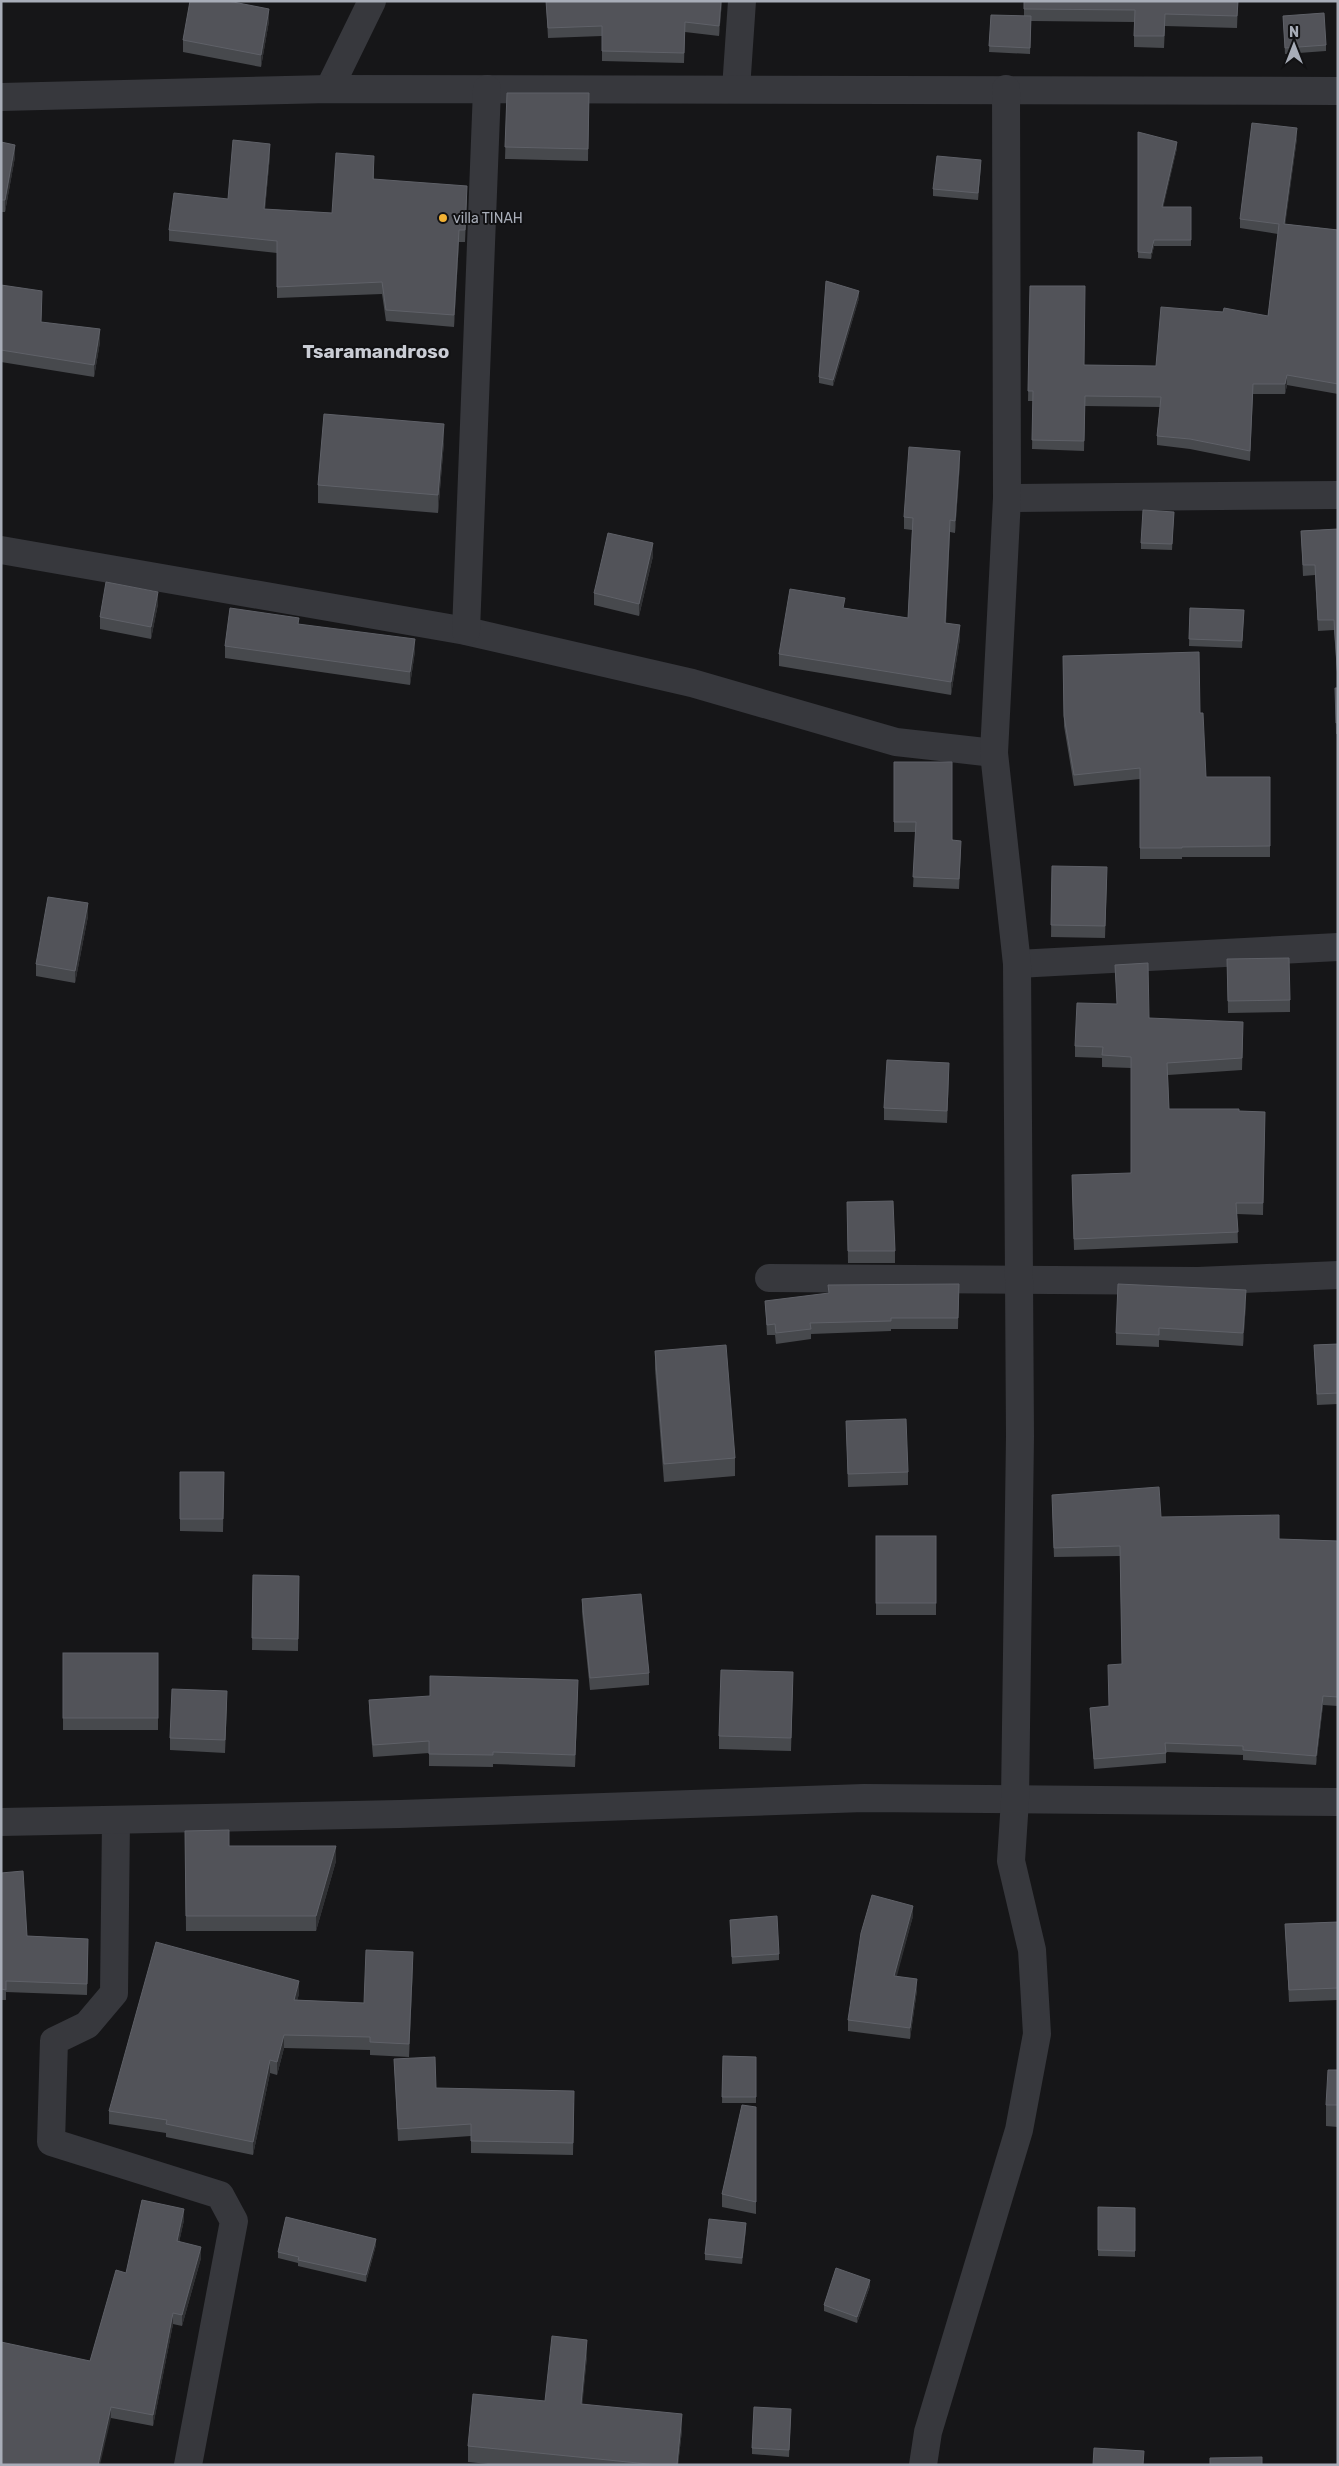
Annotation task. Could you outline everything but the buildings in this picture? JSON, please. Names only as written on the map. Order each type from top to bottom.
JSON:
[{"type":"street","points":[[329,89],[372,1]]},
{"type":"street","points":[[736,89],[742,1]]},
{"type":"street","points":[[1,97],[329,89],[1338,91]]},
{"type":"street","points":[[466,631],[487,89]]},
{"type":"street","points":[[923,2465],[928,2432],[1018,2130],[1037,2034],[1032,1950],[1011,1861],[1014,1800],[1020,1436],[1016,964],[994,753],[1007,498],[1006,89]]},
{"type":"street","points":[[1007,498],[1338,496]]},
{"type":"street","points":[[1,550],[466,631],[692,683],[896,742],[994,753]]},
{"type":"street","points":[[1016,964],[1338,947]]},
{"type":"street","points":[[770,1278],[1198,1281],[1338,1275]]},
{"type":"street","points":[[1,1822],[400,1814],[864,1798],[1338,1802]]},
{"type":"street","points":[[116,1820],[114,1993],[86,2025],[54,2041],[51,2142],[220,2195],[234,2221],[188,2465]]},
{"type":"place","name":"villa TINAH","points":[[443,218]]},
{"type":"district","name":"Tsaramandroso","points":[[376,351]]}]
